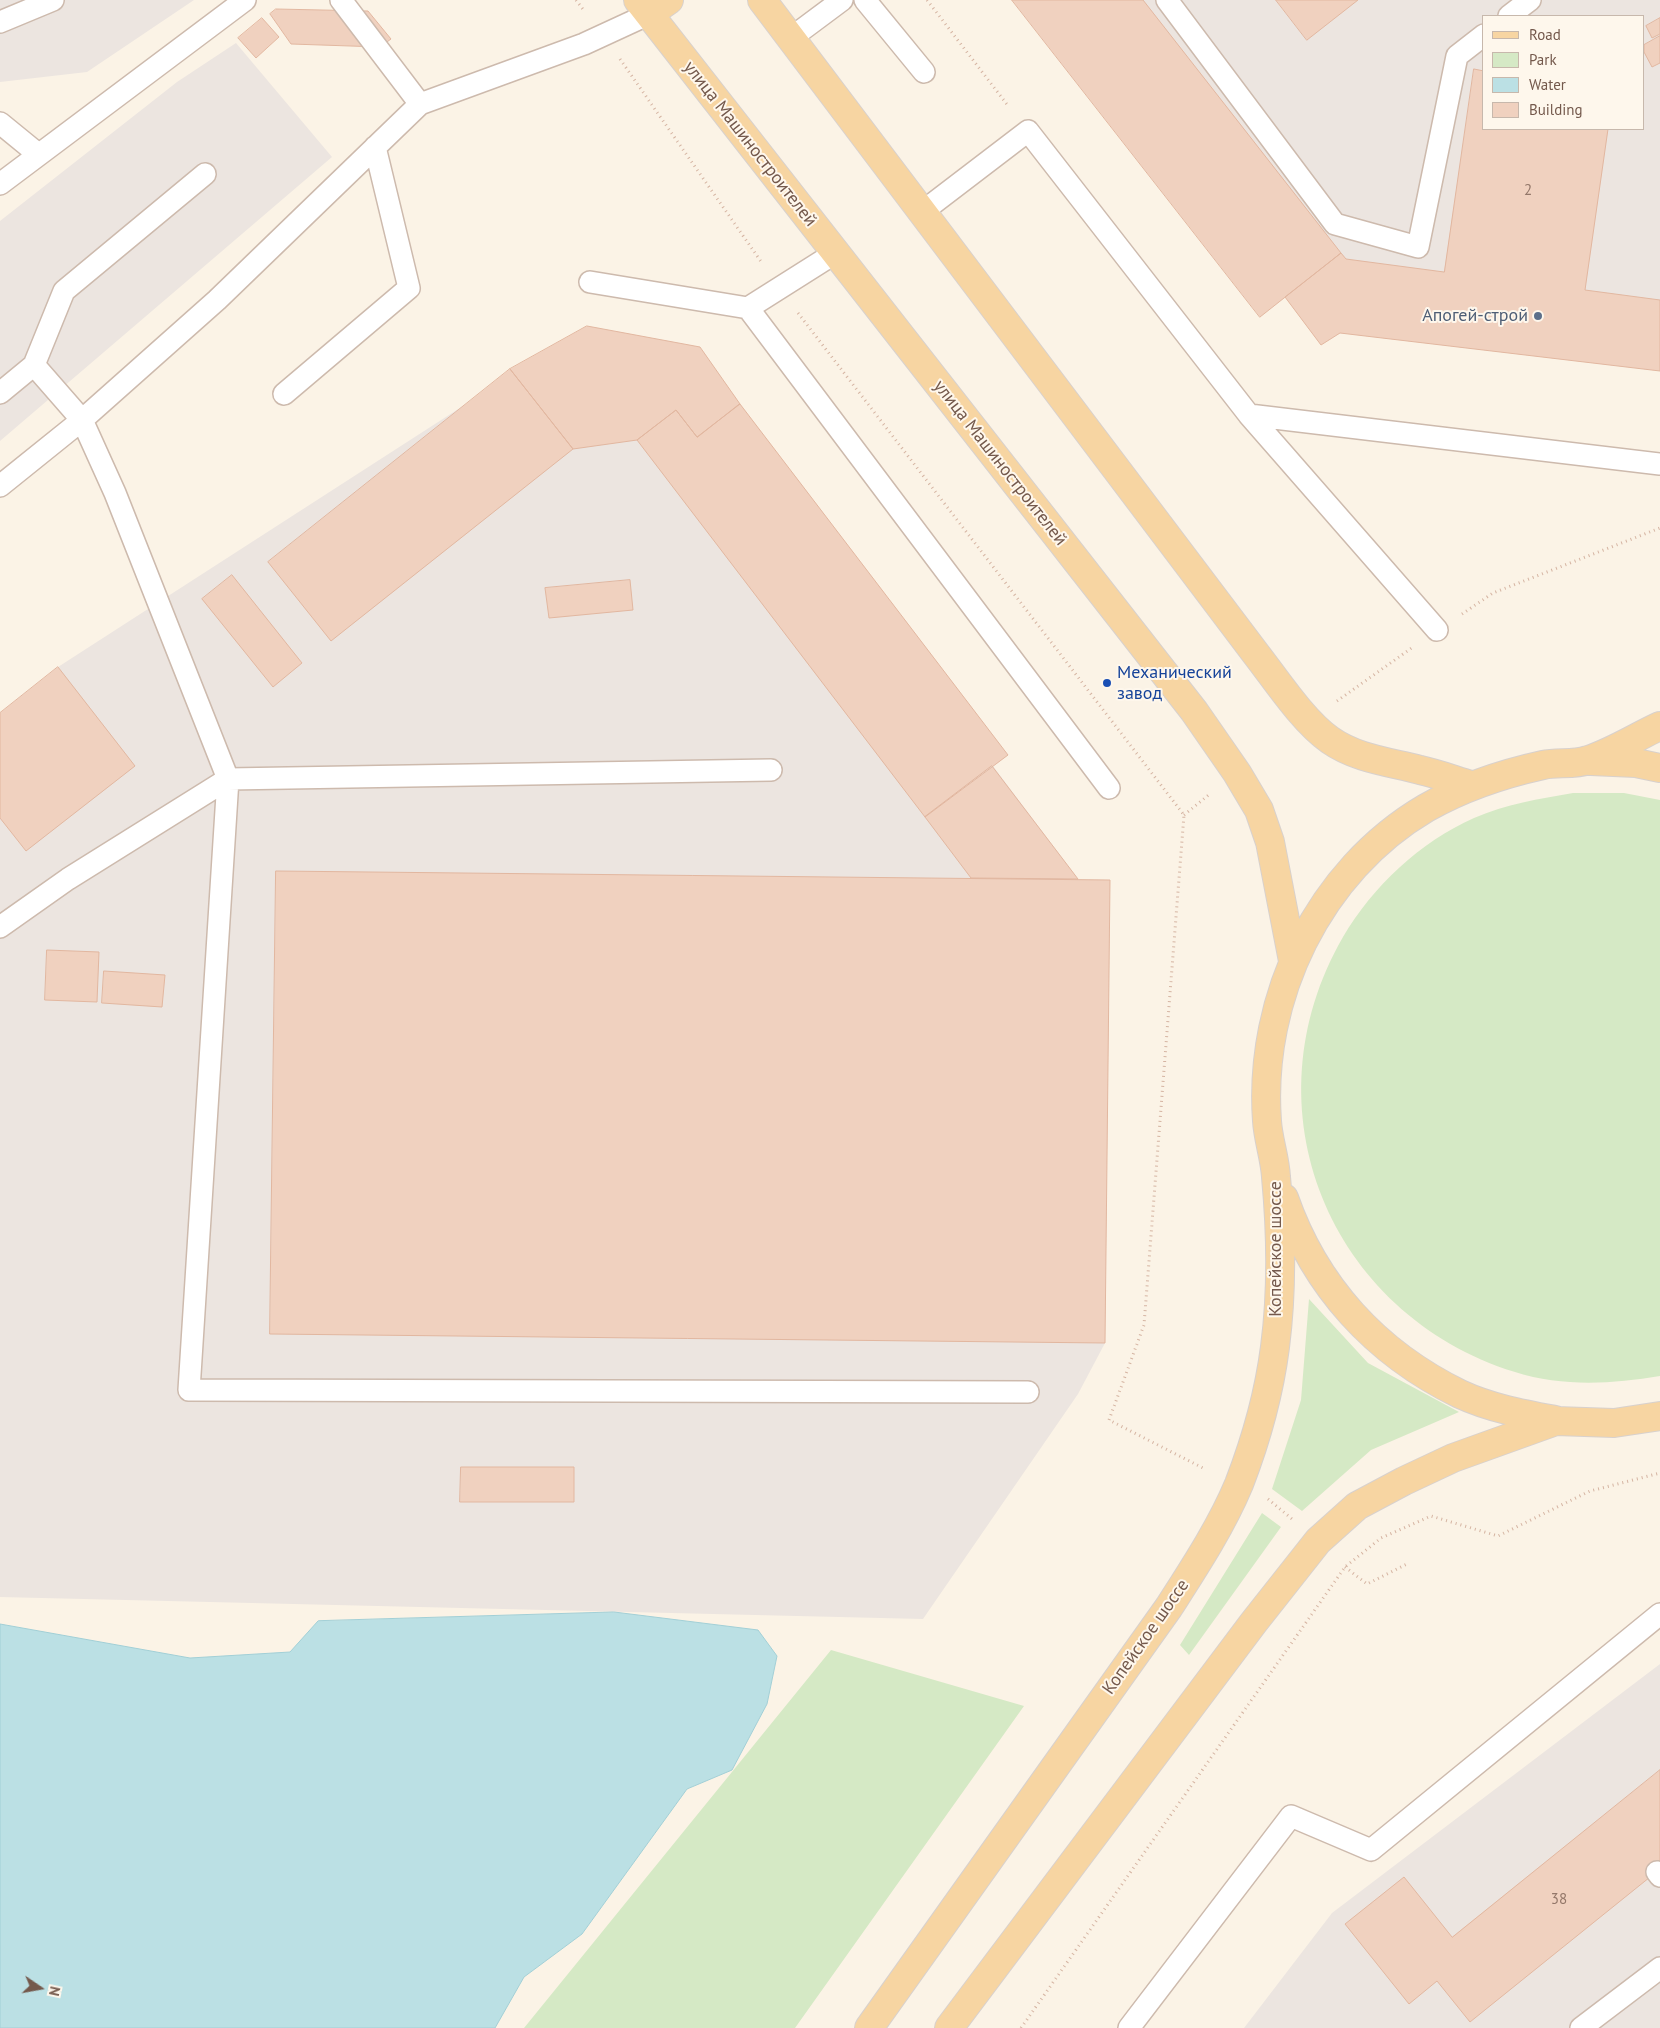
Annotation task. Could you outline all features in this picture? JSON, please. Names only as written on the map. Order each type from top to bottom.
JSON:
[{"type":"main road","points":[[762,0],[1250,647],[1309,721],[1330,740],[1355,753],[1471,785]]},
{"type":"main road","name":"улица Машиностроителей","points":[[652,5],[835,253],[1194,711],[1237,773],[1259,810],[1270,842],[1280,904],[1293,961]]},
{"type":"main road","name":"Копейское шоссе","points":[[869,2028],[1169,1607],[1204,1553],[1238,1485],[1263,1414],[1275,1347],[1280,1286],[1276,1176],[1267,1122],[1267,1067],[1276,1013],[1293,961],[1316,915],[1353,868],[1384,838],[1426,808],[1471,785],[1509,773],[1548,764],[1587,761],[1660,726]]},
{"type":"main road","points":[[1587,761],[1636,763],[1660,768]]},
{"type":"main road","points":[[1276,1176],[1293,1222],[1315,1266],[1344,1306],[1378,1341],[1418,1371],[1462,1394],[1508,1411],[1556,1421],[1614,1422],[1660,1416]]},
{"type":"main road","points":[[949,2028],[1254,1622],[1318,1542],[1357,1506],[1404,1481],[1453,1458],[1556,1421]]},
{"type":"lane","points":[[0,22],[53,0]]},
{"type":"lane","points":[[0,184],[245,0]]},
{"type":"lane","points":[[342,0],[420,104]]},
{"type":"lane","points":[[791,38],[842,0]]},
{"type":"lane","points":[[865,0],[924,72]]},
{"type":"lane","points":[[1166,0],[1335,224],[1418,247],[1457,56],[1482,37]]},
{"type":"lane","points":[[1510,15],[1530,0]]},
{"type":"lane","points":[[0,486],[82,420],[217,300],[420,104],[584,44],[603,35],[652,5]]},
{"type":"lane","points":[[0,122],[38,154]]},
{"type":"lane","points":[[922,212],[1028,131],[1248,414],[1437,630]]},
{"type":"lane","points":[[284,394],[409,288],[375,146]]},
{"type":"lane","points":[[0,393],[34,365],[64,291],[205,174]]},
{"type":"lane","points":[[590,282],[748,308],[835,253]]},
{"type":"lane","points":[[748,308],[1109,788]]},
{"type":"lane","points":[[34,365],[82,420],[115,493],[228,779],[189,1390],[1028,1392]]},
{"type":"lane","points":[[1248,414],[1660,464]]},
{"type":"lane","points":[[0,927],[68,879],[228,779],[771,770]]},
{"type":"lane","points":[[1129,2028],[1291,1816],[1371,1850],[1660,1614]]},
{"type":"lane","points":[[1581,2028],[1660,1968]]},
{"type":"path","points":[[576,0],[603,35],[780,289],[1184,815],[1144,1325],[1108,1420],[1203,1468]]},
{"type":"path","points":[[927,0],[1028,131]]},
{"type":"path","points":[[1336,702],[1437,630],[1493,593],[1660,528]]},
{"type":"path","points":[[1184,815],[1217,788]]},
{"type":"path","points":[[1021,2028],[1346,1567],[1381,1538],[1431,1516],[1498,1536],[1590,1491],[1660,1473]]},
{"type":"path","points":[[1267,1499],[1293,1520]]},
{"type":"path","points":[[1346,1567],[1366,1584],[1407,1564]]},
{"type":"shaded area","points":[[0,0],[194,0],[87,72],[0,82]]},
{"type":"shaded area","points":[[1012,0],[1660,0],[1660,371],[1340,333],[1321,345],[1285,297],[1260,317]]},
{"type":"shaded area","points":[[236,43],[332,157],[0,441],[0,221],[177,82]]},
{"type":"shaded area","points":[[587,326],[700,347],[740,404],[1008,755],[993,766],[1078,879],[1110,880],[1105,1343],[1078,1394],[923,1619],[0,1597],[0,713],[58,667]]},
{"type":"shaded area","points":[[1660,1664],[1660,2028],[1244,2028],[1332,1913]]},
{"type":"green space","points":[[1573,793],[1624,793],[1660,800],[1660,1376],[1624,1381],[1569,1382],[1533,1377],[1515,1372],[1450,1344],[1396,1304],[1353,1254],[1322,1197],[1305,1134],[1302,1069],[1314,1002],[1343,937],[1369,900],[1400,867],[1454,828],[1498,809],[1523,802]]},
{"type":"green space","points":[[1309,1299],[1368,1363],[1459,1412],[1371,1450],[1302,1511],[1272,1489],[1301,1400]]},
{"type":"green space","points":[[1262,1513],[1281,1527],[1189,1655],[1180,1645]]},
{"type":"green space","points":[[831,1650],[1024,1706],[795,2028],[524,2028]]},
{"type":"water","points":[[614,1612],[758,1630],[777,1656],[767,1704],[732,1770],[687,1789],[582,1934],[524,1977],[495,2028],[0,2028],[0,1624],[190,1658],[290,1652],[318,1621]]},
{"type":"building","points":[[1012,0],[1143,0],[1341,253],[1260,317]]},
{"type":"building","points":[[1276,0],[1358,0],[1307,40]]},
{"type":"building","points":[[276,9],[368,11],[391,39],[380,47],[291,44],[270,14]]},
{"type":"building","points":[[262,18],[279,37],[256,58],[238,38]]},
{"type":"building","points":[[1660,18],[1660,34],[1652,38],[1646,26]]},
{"type":"building","points":[[1660,36],[1660,63],[1652,67],[1645,54],[1645,44]]},
{"type":"building","points":[[1474,69],[1482,71],[1482,130],[1608,130],[1585,290],[1660,300],[1660,371],[1340,333],[1321,345],[1285,297],[1341,253],[1346,259],[1444,272]]},
{"type":"building","points":[[587,326],[700,347],[740,404],[697,437],[676,410],[637,440],[573,449],[510,369]]},
{"type":"building","points":[[510,369],[573,449],[331,641],[268,562]]},
{"type":"building","points":[[740,404],[1008,755],[925,817],[637,440],[676,410],[697,437]]},
{"type":"building","points":[[232,575],[302,663],[273,687],[202,599]]},
{"type":"building","points":[[630,580],[633,610],[549,618],[545,588]]},
{"type":"building","points":[[58,667],[135,766],[26,851],[0,818],[0,713]]},
{"type":"building","points":[[992,766],[1078,879],[971,878],[925,817]]},
{"type":"building","points":[[276,871],[1110,880],[1105,1343],[270,1334]]},
{"type":"building","points":[[47,950],[99,952],[97,1002],[45,1000]]},
{"type":"building","points":[[104,971],[165,975],[162,1007],[102,1003]]},
{"type":"building","points":[[461,1467],[574,1467],[574,1502],[460,1502]]},
{"type":"building","points":[[1660,1770],[1660,1869],[1470,2022],[1437,1981],[1409,2004],[1345,1924],[1404,1877],[1452,1937]]},
{"type":"place","name":"Апогей-строй","points":[[1538,316]]},
{"type":"place","name":"Механический завод","points":[[1107,683]]}]
